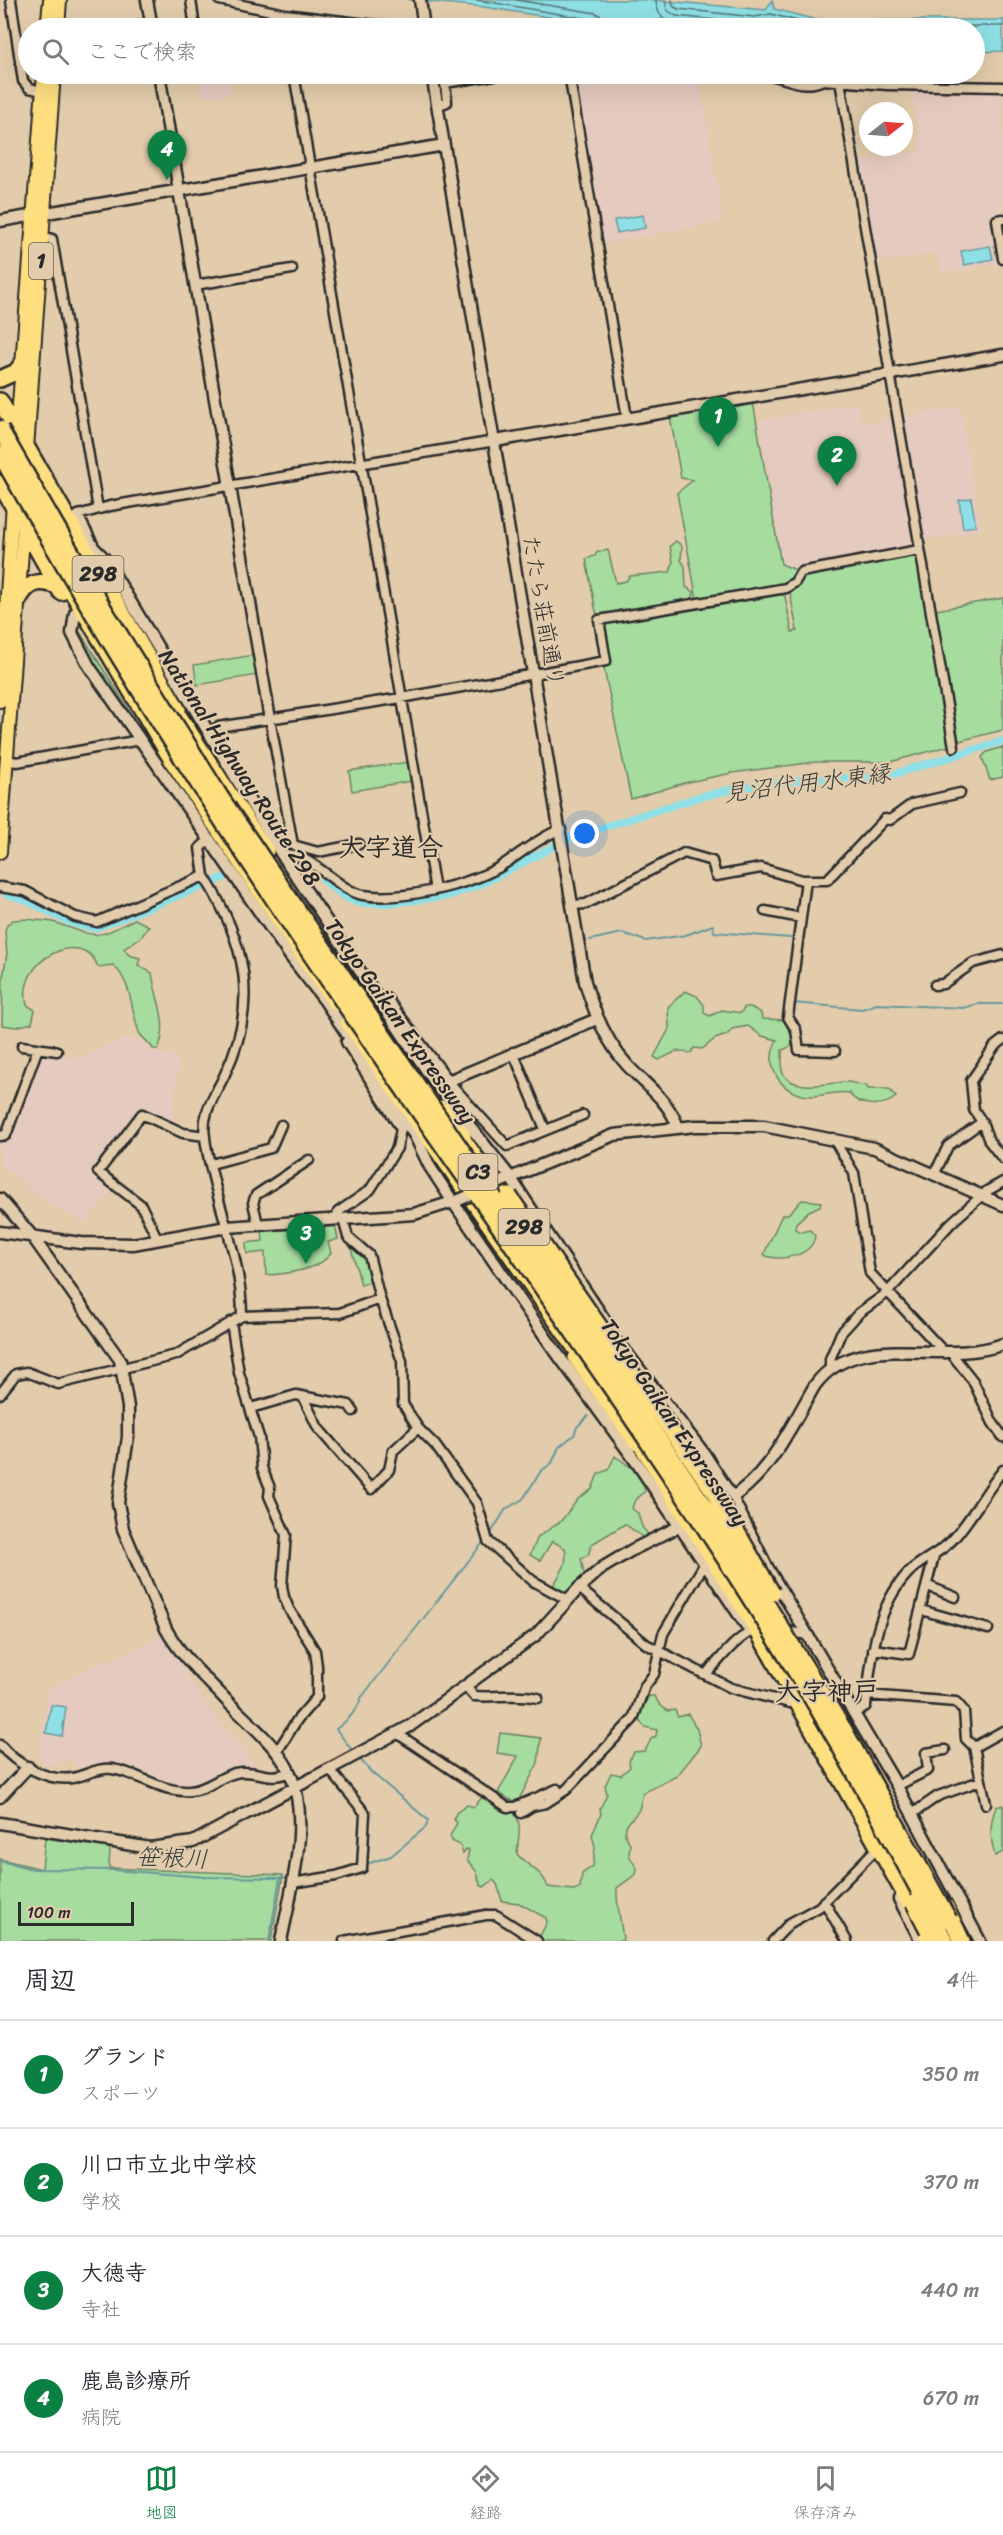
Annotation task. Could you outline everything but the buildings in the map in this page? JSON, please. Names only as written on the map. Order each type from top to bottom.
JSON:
[{"type":"highway","points":[[0,379],[16,372],[22,364]]},
{"type":"highway","name":"298","points":[[0,401],[89,548],[198,746]]},
{"type":"highway","name":"Tokyo Gaikan Expressway","points":[[0,429],[105,611],[221,798],[675,1460],[807,1667],[879,1790],[961,1941]]},
{"type":"highway","name":"Tokyo Gaikan Expressway","points":[[0,454],[106,637],[210,803],[627,1412],[764,1620],[854,1771],[945,1941]]},
{"type":"highway","name":"298","points":[[0,483],[57,586],[141,719],[173,762]]},
{"type":"highway","name":"National Highway Route 298","points":[[63,525],[198,746],[291,888],[646,1404],[790,1631],[852,1733],[927,1870],[961,1941]]},
{"type":"highway","name":"298","points":[[52,557],[173,762],[408,1126],[627,1422],[752,1621],[821,1749],[932,1941]]},
{"type":"highway","points":[[18,601],[23,591],[33,583],[48,582],[57,586]]},
{"type":"highway","points":[[441,1108],[508,1196],[714,1492],[819,1671],[879,1790]]},
{"type":"highway","points":[[408,1126],[472,1210],[742,1587]]},
{"type":"highway","points":[[764,1620],[888,1850],[932,1941]]},
{"type":"main road","points":[[48,18],[50,0]]},
{"type":"main road","points":[[59,18],[60,0]]},
{"type":"main road","name":"1","points":[[27,449],[42,236],[38,214],[43,84]]},
{"type":"main road","name":"1","points":[[17,431],[22,364],[53,84]]},
{"type":"main road","points":[[0,701],[17,431]]},
{"type":"main road","points":[[0,852],[24,525],[27,449]]},
{"type":"street","points":[[11,0],[18,47]]},
{"type":"street","points":[[147,0],[150,18]]},
{"type":"street","points":[[191,0],[194,18]]},
{"type":"street","points":[[219,0],[285,14],[318,18]]},
{"type":"street","points":[[420,0],[423,18]]},
{"type":"street","points":[[285,14],[285,18]]},
{"type":"street","points":[[26,84],[29,88],[43,90]]},
{"type":"street","points":[[161,84],[293,845],[318,852],[359,844]]},
{"type":"street","points":[[296,84],[435,890]]},
{"type":"street","name":"たたら荘前通り","points":[[434,84],[535,674],[583,971],[597,1019],[627,1065],[668,1105],[678,1127]]},
{"type":"street","points":[[437,106],[447,102],[445,84]]},
{"type":"street","points":[[570,84],[627,418]]},
{"type":"street","points":[[841,84],[954,747]]},
{"type":"street","points":[[922,84],[1003,87]]},
{"type":"street","points":[[0,221],[444,145]]},
{"type":"street","points":[[1003,219],[997,220],[1003,259]]},
{"type":"street","points":[[42,236],[52,238],[98,509]]},
{"type":"street","points":[[195,285],[292,269]]},
{"type":"street","points":[[980,1941],[855,1712],[766,1565],[732,1497],[703,1452],[622,1347],[508,1179],[429,1074],[248,807],[208,732],[105,559],[89,548],[78,515],[98,509],[229,485],[1003,355]]},
{"type":"street","points":[[208,732],[218,727],[401,698],[606,661],[599,620],[786,588],[795,582],[801,572],[919,550]]},
{"type":"street","points":[[75,613],[72,629],[75,639],[140,741],[214,836],[290,956],[325,1001],[415,1136],[430,1167],[456,1201],[551,1345],[684,1524],[705,1563],[750,1632],[790,1703],[821,1749],[921,1941]]},
{"type":"street","points":[[6,760],[17,762],[140,741]]},
{"type":"street","points":[[573,905],[586,904],[684,853],[712,861],[716,876],[761,868],[806,880],[831,878],[844,860],[885,819],[890,820],[912,804],[960,793]]},
{"type":"street","points":[[282,855],[299,857],[352,892],[364,895],[435,890],[474,879],[497,868],[540,840],[561,832]]},
{"type":"street","points":[[214,836],[200,848],[204,876],[233,929],[241,957],[244,988],[240,1039],[207,1106],[204,1136],[242,1298],[242,1316]]},
{"type":"street","points":[[0,887],[25,891],[75,916],[98,922],[204,876]]},
{"type":"street","points":[[806,880],[788,1017],[796,1030],[799,1050],[835,1051]]},
{"type":"street","points":[[765,911],[801,918]]},
{"type":"street","points":[[331,928],[446,1082],[507,1146],[583,1115]]},
{"type":"street","points":[[934,985],[943,984],[973,963],[1003,955]]},
{"type":"street","points":[[325,1001],[335,1024],[408,1126],[370,1190],[338,1212],[348,1237],[369,1254],[380,1299],[402,1361],[403,1404],[418,1428],[435,1445],[477,1503],[488,1540],[541,1587],[568,1600]]},
{"type":"street","points":[[446,1082],[513,1052],[597,1019]]},
{"type":"street","points":[[1003,1040],[995,1046],[971,1081],[974,1110],[982,1122],[989,1141],[1003,1159]]},
{"type":"street","points":[[22,1046],[57,1051]]},
{"type":"street","points":[[0,1136],[6,1135],[38,1048]]},
{"type":"street","points":[[513,1052],[545,1129]]},
{"type":"street","points":[[158,1240],[141,1205],[98,1172],[142,1114],[183,1133],[204,1136]]},
{"type":"street","points":[[934,1174],[948,1146],[982,1122]]},
{"type":"street","points":[[211,1164],[271,1148],[281,1125]]},
{"type":"street","points":[[0,1232],[106,1245],[158,1240],[227,1227],[414,1214],[456,1201],[603,1138],[678,1127],[764,1126],[833,1138],[874,1148],[1003,1205]]},
{"type":"street","points":[[833,1138],[854,1173],[870,1273],[973,1381],[993,1423],[1003,1437]]},
{"type":"street","points":[[258,1224],[253,1203],[256,1195],[309,1160]]},
{"type":"street","points":[[830,1369],[830,1359],[841,1333],[859,1313],[887,1293],[918,1256],[983,1195],[1003,1182]]},
{"type":"street","points":[[0,1199],[32,1236],[116,1353],[123,1369],[129,1425],[118,1503],[123,1529],[172,1641],[277,1752],[290,1772],[296,1789],[298,1831],[292,1883],[281,1941]]},
{"type":"street","points":[[0,1394],[16,1374],[27,1371],[58,1384],[176,1354],[242,1316],[340,1313],[380,1299]]},
{"type":"street","points":[[231,1322],[239,1373],[259,1437],[262,1468],[270,1488],[269,1496],[286,1535],[282,1586],[284,1597],[315,1651],[317,1666],[316,1696],[297,1720],[277,1752]]},
{"type":"street","points":[[0,1823],[102,1841],[165,1848],[193,1842],[398,1734],[536,1635],[579,1588],[615,1559],[732,1497],[767,1464],[815,1385],[830,1369],[849,1359],[876,1353],[970,1353],[1003,1344]]},
{"type":"street","points":[[251,1408],[296,1395],[349,1405],[353,1412]]},
{"type":"street","points":[[303,1396],[318,1428],[371,1489],[388,1470],[393,1452],[418,1428]]},
{"type":"street","points":[[855,1712],[866,1706],[878,1625],[894,1593],[909,1571],[934,1556],[956,1537],[1003,1470]]},
{"type":"street","points":[[873,1649],[909,1653],[934,1556]]},
{"type":"street","points":[[522,1813],[532,1806],[546,1803],[569,1786],[633,1719],[645,1686],[654,1674],[657,1649],[663,1634],[705,1563]]},
{"type":"street","points":[[928,1586],[955,1597]]},
{"type":"street","points":[[579,1588],[639,1638],[657,1649],[731,1688],[790,1703]]},
{"type":"street","points":[[921,1610],[988,1629]]},
{"type":"street","points":[[790,1631],[809,1636]]},
{"type":"street","points":[[706,1674],[724,1657],[734,1640],[750,1632]]},
{"type":"street","points":[[466,1687],[474,1696],[496,1698],[524,1695],[538,1698]]},
{"type":"street","points":[[867,1695],[956,1702],[964,1711],[966,1739],[974,1747],[986,1804]]},
{"type":"street","points":[[852,1733],[855,1712]]},
{"type":"street","points":[[974,1747],[1003,1731]]},
{"type":"street","points":[[398,1734],[507,1807],[515,1807],[532,1798],[551,1793],[566,1783],[569,1786]]},
{"type":"street","points":[[0,1745],[9,1756],[52,1777],[70,1778],[110,1768],[178,1791],[194,1791],[232,1773],[244,1772],[274,1778],[290,1772]]},
{"type":"street","points":[[897,1786],[928,1770],[926,1753],[945,1750]]},
{"type":"street","points":[[0,1797],[28,1767]]},
{"type":"street","points":[[292,1883],[336,1876],[362,1868],[365,1813],[331,1771]]},
{"type":"street","points":[[912,1814],[938,1796],[980,1781]]},
{"type":"street","points":[[772,1941],[790,1923],[819,1907],[874,1850]]},
{"type":"street","points":[[824,1901],[848,1941]]},
{"type":"street","points":[[344,1941],[496,1915],[537,1941]]},
{"type":"shaded area","points":[[199,84],[228,84],[230,94],[202,98]]},
{"type":"shaded area","points":[[575,84],[701,84],[723,221],[604,244],[600,240]]},
{"type":"shaded area","points":[[1003,90],[1003,216],[993,218],[1001,264],[941,273],[937,253],[874,263],[858,162],[891,156],[913,156],[913,152],[919,151],[912,91]]},
{"type":"shaded area","points":[[858,403],[862,424],[894,419],[916,548],[795,568],[782,563],[759,420]]},
{"type":"shaded area","points":[[960,407],[981,530],[921,541],[900,417]]},
{"type":"shaded area","points":[[132,1038],[144,1041],[152,1051],[179,1058],[173,1116],[171,1123],[141,1109],[96,1172],[114,1188],[85,1223],[46,1204],[5,1167],[0,1166],[0,1140],[9,1137],[39,1052],[81,1059],[120,1039]]},
{"type":"shaded area","points":[[163,1635],[203,1701],[260,1772],[189,1789],[166,1785],[127,1768],[112,1765],[101,1764],[77,1771],[75,1760],[43,1765],[38,1753],[49,1688]]},
{"type":"green space","points":[[753,402],[781,564],[796,570],[789,584],[697,600],[677,493],[693,480],[681,478],[670,416]]},
{"type":"green space","points":[[676,541],[682,546],[681,560],[685,566],[686,587],[694,592],[692,601],[619,610],[602,617],[596,612],[586,559],[595,556],[597,552],[608,550],[616,583],[626,581],[630,576],[670,572],[673,562],[670,546]]},
{"type":"green space","points":[[912,553],[918,558],[949,746],[890,762],[815,762],[732,773],[684,783],[631,799],[603,664],[610,663],[604,629],[608,623],[780,594],[785,596],[792,632],[797,631],[790,592],[806,573]]},
{"type":"green space","points":[[1003,598],[1003,730],[959,741],[936,610]]},
{"type":"green space","points":[[78,629],[151,745],[202,814],[211,831],[101,678],[77,635]]},
{"type":"green space","points":[[254,655],[258,675],[197,685],[194,665]]},
{"type":"green space","points":[[1003,747],[1003,777],[990,780],[982,757],[987,752]]},
{"type":"green space","points":[[408,762],[412,781],[352,791],[349,771]]},
{"type":"green space","points":[[135,919],[149,926],[142,936],[124,949],[129,955],[140,958],[138,965],[152,973],[163,1030],[158,1049],[153,1049],[140,1034],[128,988],[119,972],[113,965],[98,967],[90,955],[79,949],[66,949],[52,954],[40,962],[31,974],[26,989],[27,1005],[35,1010],[32,1023],[16,1027],[2,1025],[3,977],[7,954],[5,931],[7,925],[13,920],[53,922],[96,935],[111,931]]},
{"type":"green space","points":[[685,991],[697,996],[704,1005],[704,1013],[710,1016],[722,1010],[741,1013],[745,1007],[751,1007],[761,1013],[762,1019],[786,1020],[792,1030],[794,1041],[790,1047],[782,1050],[782,1071],[792,1082],[818,1085],[848,1082],[866,1085],[868,1089],[889,1089],[896,1097],[884,1103],[871,1104],[858,1101],[849,1093],[811,1096],[791,1091],[777,1078],[774,1069],[773,1050],[777,1040],[762,1036],[748,1026],[732,1029],[727,1035],[715,1039],[702,1049],[694,1048],[691,1053],[677,1051],[659,1060],[654,1057],[669,1029],[668,1007]]},
{"type":"green space","points":[[802,1200],[821,1202],[820,1206],[809,1211],[796,1223],[795,1229],[801,1232],[810,1230],[815,1236],[813,1243],[796,1255],[780,1258],[766,1256],[764,1254],[782,1215],[788,1214]]},
{"type":"green space","points":[[335,1225],[338,1239],[328,1242],[331,1253],[319,1264],[310,1268],[266,1275],[265,1252],[247,1254],[246,1243],[263,1241],[262,1229]]},
{"type":"green space","points":[[354,1247],[368,1260],[373,1281],[361,1285],[351,1248]]},
{"type":"green space","points":[[615,1456],[639,1473],[645,1491],[634,1502],[632,1509],[638,1513],[642,1527],[648,1534],[645,1539],[625,1524],[592,1544],[588,1555],[581,1559],[585,1578],[567,1597],[552,1588],[566,1560],[565,1548],[552,1541],[540,1561],[530,1555],[538,1537],[561,1521],[578,1499],[592,1489],[598,1474],[608,1470]]},
{"type":"green space","points":[[649,1696],[654,1696],[668,1711],[675,1710],[678,1717],[688,1714],[697,1729],[701,1746],[677,1776],[643,1793],[639,1810],[626,1826],[625,1834],[630,1844],[629,1855],[637,1869],[636,1874],[617,1888],[623,1941],[543,1941],[540,1936],[547,1922],[546,1918],[519,1903],[502,1901],[497,1884],[493,1880],[484,1887],[480,1885],[477,1872],[467,1860],[469,1850],[467,1849],[463,1854],[460,1845],[452,1841],[450,1836],[457,1823],[454,1819],[456,1813],[467,1805],[474,1807],[486,1795],[495,1793],[495,1808],[504,1812],[511,1808],[518,1819],[517,1854],[539,1873],[548,1887],[573,1890],[580,1888],[582,1874],[593,1866],[595,1847],[592,1835],[601,1814],[600,1809],[607,1794],[605,1786],[611,1773],[621,1775],[630,1767],[629,1761],[634,1752],[645,1751],[651,1739],[656,1736],[657,1730],[645,1727],[637,1718]]},
{"type":"green space","points":[[500,1733],[541,1738],[538,1763],[517,1803],[498,1793],[518,1756],[497,1753]]},
{"type":"green space","points":[[1003,1805],[1003,1852],[995,1856],[991,1825],[996,1807]]},
{"type":"green space","points":[[45,1838],[110,1848],[109,1868],[283,1875],[271,1941],[0,1941],[0,1859],[42,1869]]},
{"type":"water","points":[[409,0],[653,0],[766,10],[772,0],[774,9],[809,18],[554,18],[484,7]]},
{"type":"water","points":[[985,20],[1003,20],[1003,51],[985,52]]},
{"type":"water","points":[[643,215],[645,228],[617,233],[614,220]]},
{"type":"water","points":[[990,246],[993,259],[964,265],[961,251]]},
{"type":"water","points":[[971,498],[976,526],[963,528],[959,500]]},
{"type":"water","points":[[51,1705],[66,1707],[62,1736],[46,1733]]},
{"type":"waterway","name":"見沼代用水東縁","points":[[313,871],[343,896],[359,903],[390,903],[447,896],[479,885],[572,837],[699,797],[734,789],[801,780],[884,777],[1003,741]]},
{"type":"waterway","name":"見沼代用水東縁","points":[[6,894],[18,897],[73,923],[96,928],[223,878]]},
{"type":"waterway","points":[[590,940],[622,933],[646,941],[686,935],[713,925],[714,932],[791,938]]},
{"type":"waterway","points":[[793,1003],[862,1009],[877,1004],[963,1008],[978,1004],[1003,1004]]},
{"type":"waterway","points":[[489,1536],[506,1509],[523,1499],[541,1471],[552,1463],[559,1447],[574,1435],[577,1427],[588,1416]]},
{"type":"waterway","points":[[354,1753],[336,1729],[354,1712],[361,1698],[485,1540]]},
{"type":"waterway","points":[[358,1757],[371,1772],[428,1820],[426,1827],[391,1856],[364,1865]]},
{"type":"waterway","name":"笹根川","points":[[0,1861],[33,1869],[114,1870],[205,1877],[280,1878],[269,1941]]},
{"type":"waterway","points":[[280,1878],[291,1878]]},
{"type":"place","name":"鹿島診療所","points":[[167,180]]},
{"type":"place","name":"グランド","points":[[718,447]]},
{"type":"place","name":"川口市立北中学校","points":[[837,486]]},
{"type":"place","name":"大徳寺","points":[[306,1264]]},
{"type":"district","name":"大字道合","points":[[391,847]]},
{"type":"district","name":"大字神戸","points":[[827,1691]]}]
